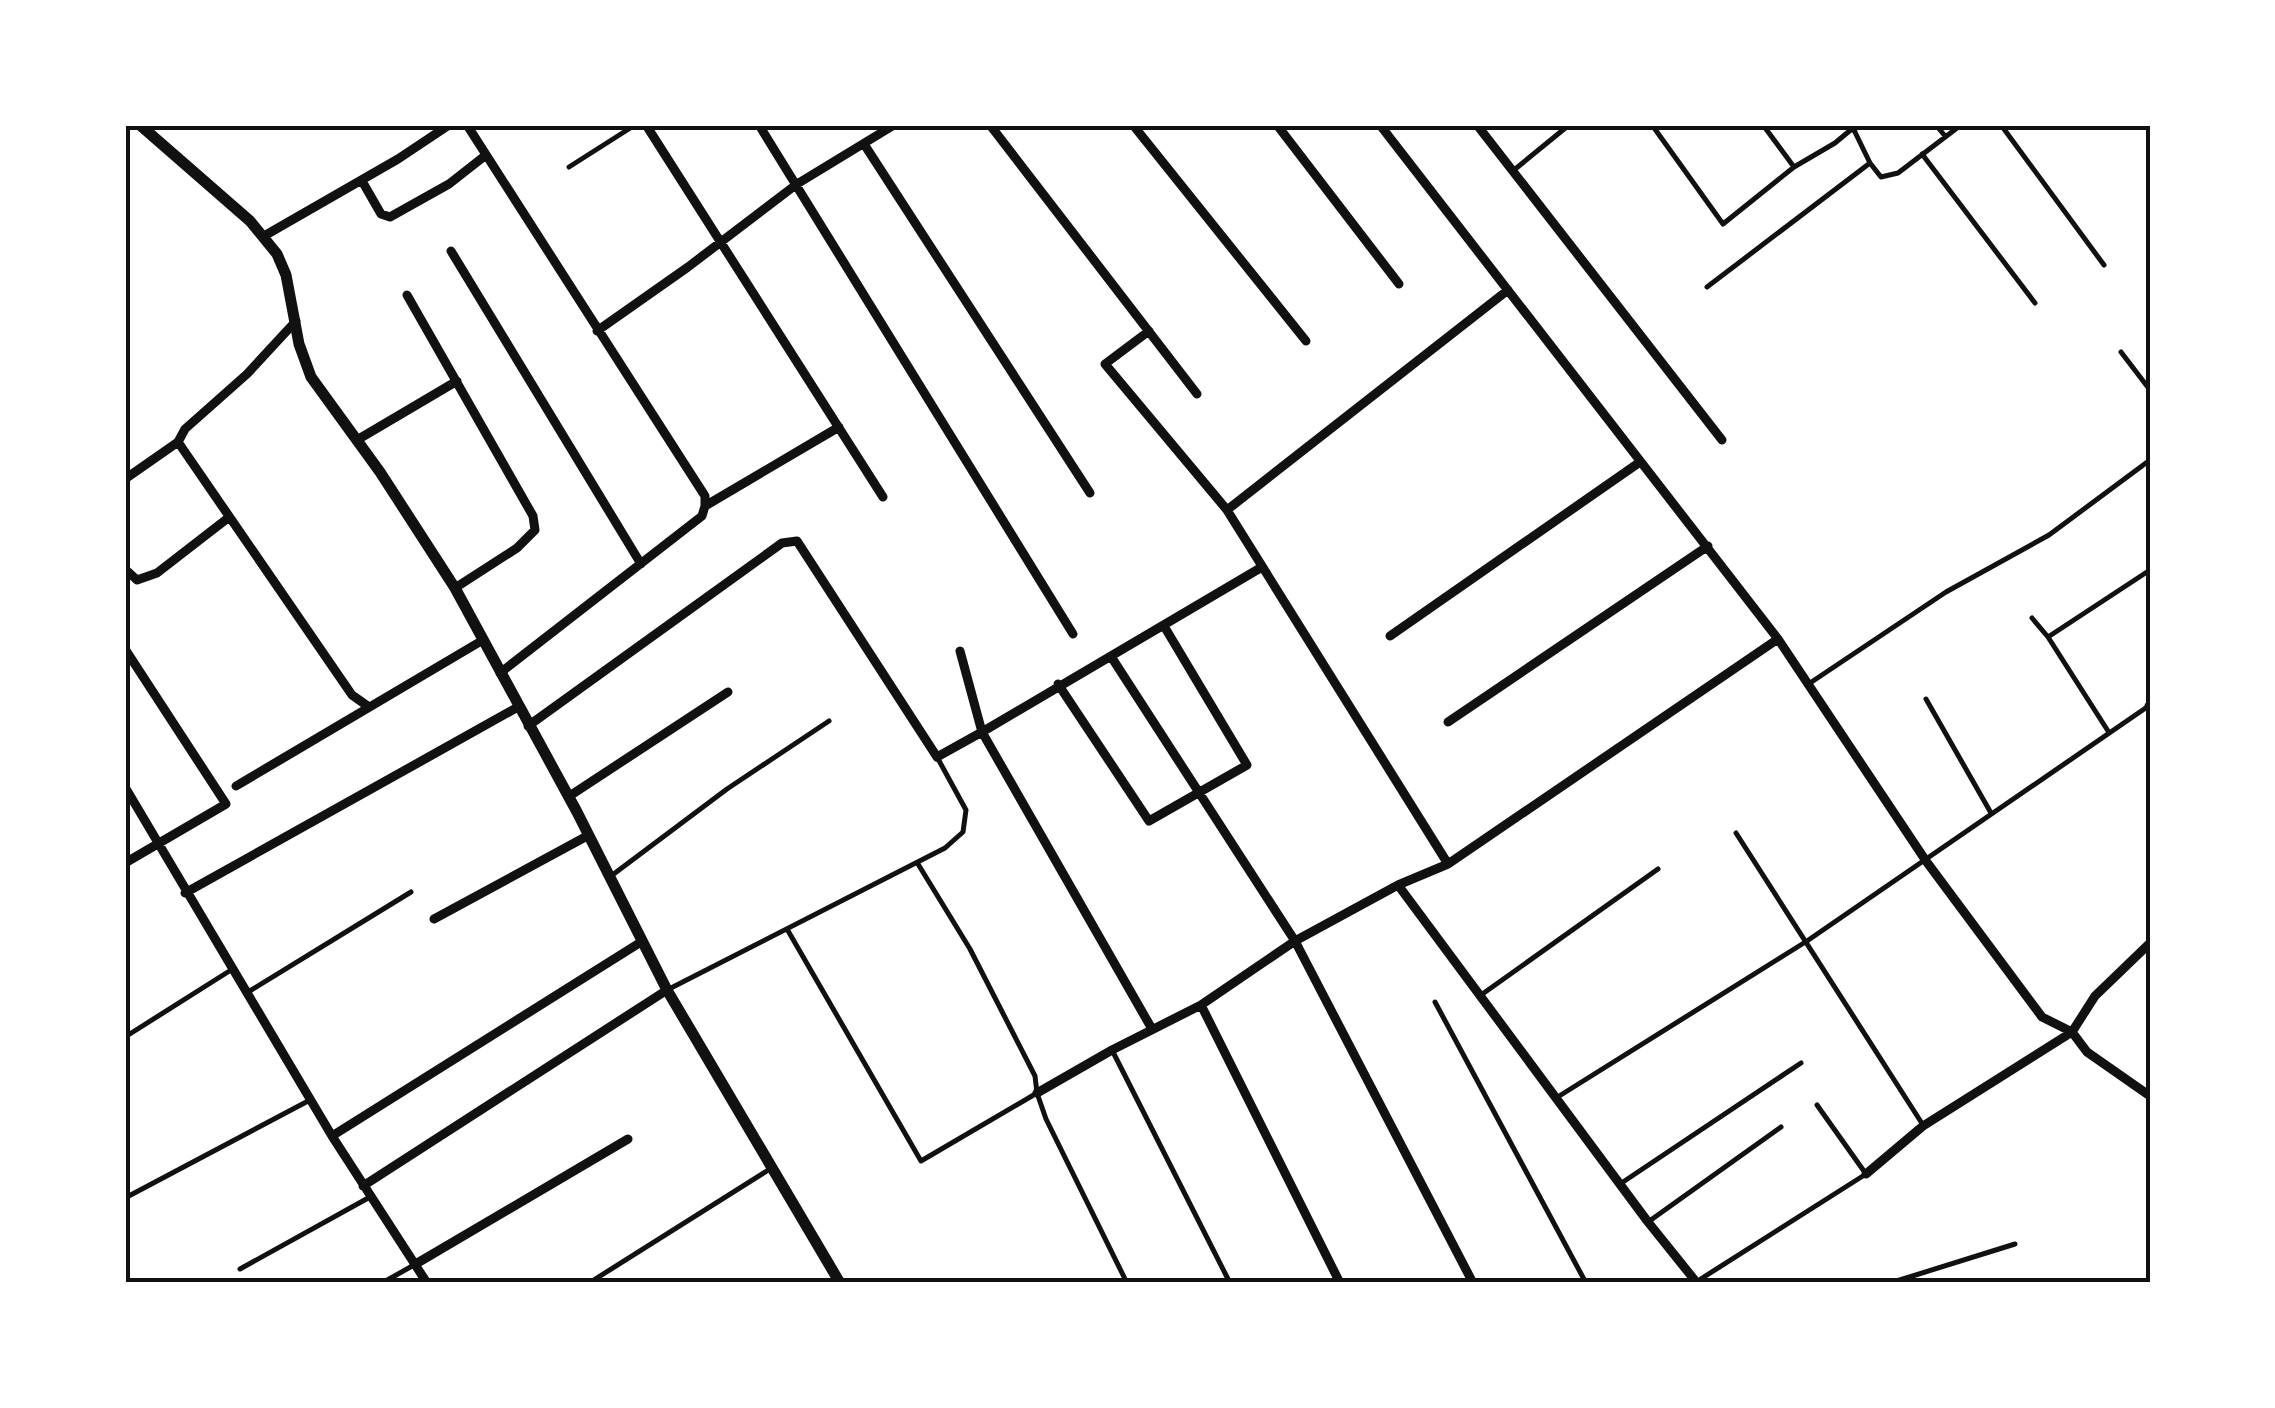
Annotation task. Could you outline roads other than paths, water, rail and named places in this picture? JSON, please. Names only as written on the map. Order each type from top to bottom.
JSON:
[{"type":"street","points":[[264,236],[362,181],[449,125]]},
{"type":"street","points":[[467,125],[705,496],[702,516],[500,674]]},
{"type":"street","points":[[646,125],[883,497]]},
{"type":"street","points":[[759,125],[1073,634]]},
{"type":"street","points":[[597,331],[797,184],[894,125]]},
{"type":"street","points":[[990,125],[1197,394]]},
{"type":"street","points":[[1133,125],[1306,341]]},
{"type":"street","points":[[1278,125],[1399,284]]},
{"type":"street","points":[[1380,125],[1778,639],[1926,861],[2042,1017],[2072,1032],[2087,1052],[2150,1096]]},
{"type":"street","points":[[1477,125],[1722,440]]},
{"type":"street","points":[[148,128],[264,236],[286,275],[299,344],[311,378],[456,588],[667,990],[840,1283]]},
{"type":"street","points":[[864,144],[1090,493]]},
{"type":"street","points":[[362,181],[381,214],[390,217],[450,184],[486,155]]},
{"type":"street","points":[[451,250],[641,564]]},
{"type":"street","points":[[1227,510],[1508,290]]},
{"type":"street","points":[[408,294],[532,516],[535,530],[528,540],[456,588]]},
{"type":"street","points":[[125,479],[178,442],[186,429],[247,374],[296,322]]},
{"type":"street","points":[[1149,331],[1106,364],[1227,510],[1448,864]]},
{"type":"street","points":[[357,440],[457,382]]},
{"type":"street","points":[[705,506],[838,427]]},
{"type":"street","points":[[178,442],[352,695],[369,707]]},
{"type":"street","points":[[1390,636],[1640,462]]},
{"type":"street","points":[[125,569],[137,580],[157,573],[228,518]]},
{"type":"street","points":[[528,726],[782,543],[797,542],[937,757],[1262,567]]},
{"type":"street","points":[[1448,722],[1708,546]]},
{"type":"street","points":[[1058,684],[1149,821],[1248,765],[1164,626]]},
{"type":"street","points":[[1037,1093],[1201,1005],[1296,942],[1398,886],[1448,864],[1778,639]]},
{"type":"street","points":[[236,786],[483,640]]},
{"type":"street","points":[[125,649],[226,804],[125,864]]},
{"type":"street","points":[[960,651],[982,732],[1152,1029]]},
{"type":"street","points":[[1112,658],[1296,942],[1473,1283]]},
{"type":"street","points":[[568,797],[728,692]]},
{"type":"street","points":[[185,893],[518,707]]},
{"type":"street","points":[[125,788],[128,801],[158,844],[310,1100],[427,1283]]},
{"type":"street","points":[[434,919],[589,835]]},
{"type":"street","points":[[1398,886],[1696,1282]]},
{"type":"street","points":[[332,1136],[641,942]]},
{"type":"street","points":[[1866,1174],[1923,1126],[2072,1032],[2095,996],[2150,944]]},
{"type":"street","points":[[363,1186],[667,990]]},
{"type":"street","points":[[1201,1005],[1340,1283]]},
{"type":"street","points":[[414,1264],[628,1139]]},
{"type":"lane","points":[[568,166],[635,125]]},
{"type":"lane","points":[[1512,172],[1569,125]]},
{"type":"lane","points":[[1652,125],[1723,224],[1794,167],[1855,126],[1870,163],[1881,177],[1898,174],[1960,125]]},
{"type":"lane","points":[[1763,125],[1794,167]]},
{"type":"lane","points":[[1936,125],[1945,136]]},
{"type":"lane","points":[[2001,125],[2104,265]]},
{"type":"lane","points":[[1922,154],[2035,303]]},
{"type":"lane","points":[[1707,287],[1870,163]]},
{"type":"lane","points":[[2121,352],[2150,390]]},
{"type":"lane","points":[[1807,685],[1946,592],[2049,535],[2150,460]]},
{"type":"lane","points":[[2048,637],[2150,570]]},
{"type":"lane","points":[[2032,618],[2108,731]]},
{"type":"lane","points":[[1926,699],[1991,813]]},
{"type":"lane","points":[[1556,1098],[1807,942],[2108,731],[2150,706]]},
{"type":"lane","points":[[610,877],[727,790],[829,722]]},
{"type":"lane","points":[[667,990],[946,848],[963,832],[966,810],[937,757]]},
{"type":"lane","points":[[1736,833],[1923,1126]]},
{"type":"lane","points":[[918,864],[970,948],[1036,1076],[1046,1119],[1127,1283]]},
{"type":"lane","points":[[1480,995],[1658,869]]},
{"type":"lane","points":[[246,994],[411,892]]},
{"type":"lane","points":[[788,929],[921,1161],[1037,1093]]},
{"type":"lane","points":[[125,1037],[232,970]]},
{"type":"lane","points":[[1435,1002],[1586,1283]]},
{"type":"lane","points":[[1112,1050],[1230,1283]]},
{"type":"lane","points":[[1620,1184],[1802,1063]]},
{"type":"lane","points":[[125,1198],[310,1100]]},
{"type":"lane","points":[[1696,1282],[1866,1174],[1818,1105]]},
{"type":"lane","points":[[1648,1222],[1781,1126]]},
{"type":"lane","points":[[589,1283],[770,1170]]},
{"type":"lane","points":[[240,1269],[370,1198]]},
{"type":"lane","points":[[1890,1283],[2016,1244]]},
{"type":"lane","points":[[382,1283],[414,1264]]}]
